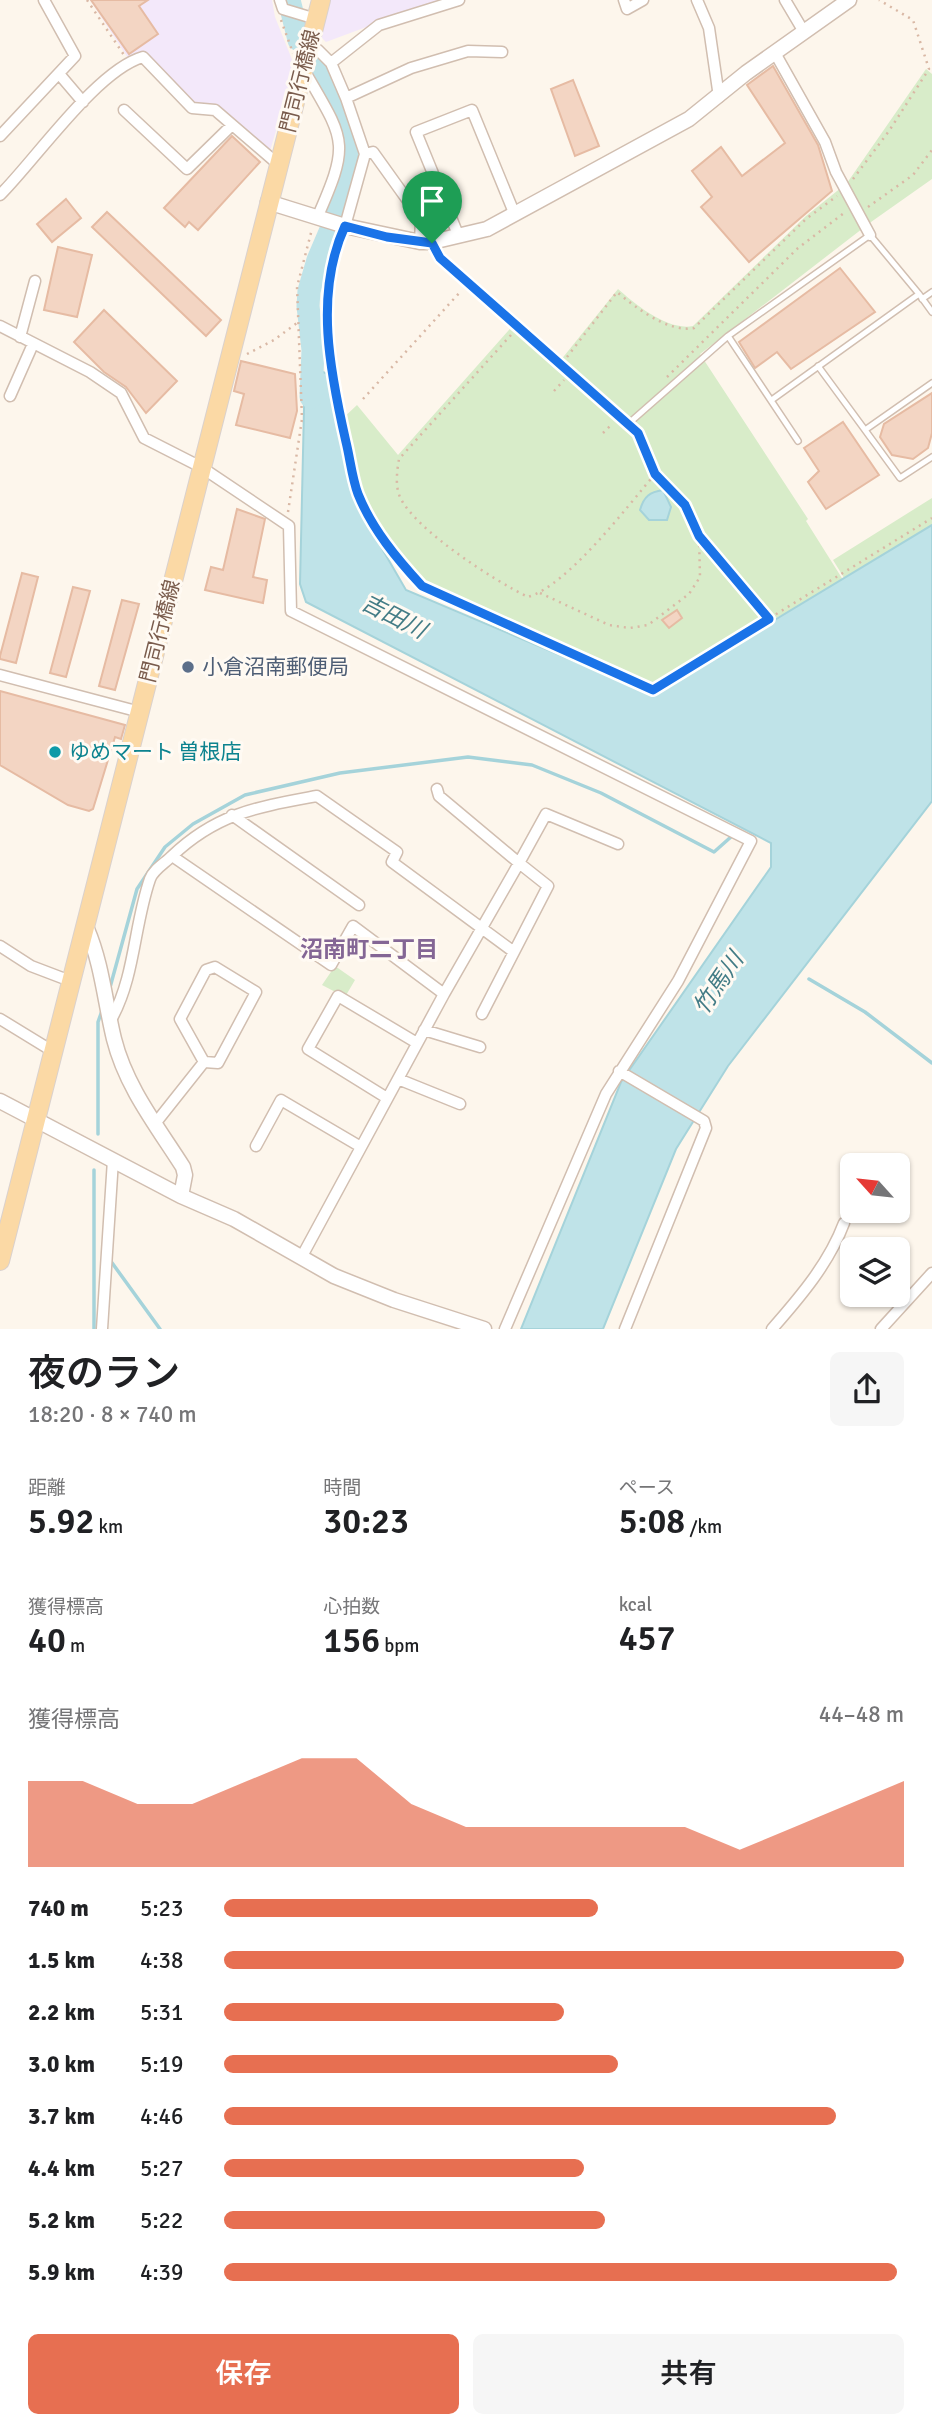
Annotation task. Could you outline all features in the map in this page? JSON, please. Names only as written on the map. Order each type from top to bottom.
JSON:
[{"type":"main road","name":"門司行橋線","points":[[0,1261],[87,929],[279,165],[302,60],[321,0]]},
{"type":"street","points":[[0,136],[75,56],[44,0]]},
{"type":"street","points":[[331,64],[379,25],[459,0]]},
{"type":"street","points":[[624,0],[627,9],[643,0]]},
{"type":"street","points":[[697,0],[709,28],[719,97]]},
{"type":"street","points":[[785,0],[804,32]]},
{"type":"street","points":[[268,202],[317,222],[426,242],[459,237],[515,215],[656,139],[719,97],[804,32],[829,6],[849,0]]},
{"type":"street","points":[[281,5],[315,19]]},
{"type":"street","points":[[317,222],[339,165],[341,151],[331,117],[302,60],[318,50],[331,64],[365,154],[342,225]]},
{"type":"street","points":[[346,98],[411,68],[468,51],[502,52]]},
{"type":"street","points":[[775,52],[825,142],[844,190],[870,235]]},
{"type":"street","points":[[0,195],[83,102],[128,61],[144,57],[192,108],[215,110],[230,126],[279,165]]},
{"type":"street","points":[[60,75],[83,102]]},
{"type":"street","points":[[124,110],[187,169],[230,126]]},
{"type":"street","points":[[459,237],[416,132],[472,110],[515,215]]},
{"type":"street","points":[[365,154],[373,152],[421,219],[426,242],[440,258],[638,433]]},
{"type":"street","points":[[20,337],[35,281]]},
{"type":"street","points":[[0,326],[90,372],[121,393],[144,438],[201,467],[289,526],[291,611],[751,841],[678,981],[606,1094],[505,1329]]},
{"type":"street","points":[[10,397],[33,344]]},
{"type":"street","points":[[0,675],[140,712]]},
{"type":"street","points":[[437,789],[439,796],[548,886],[482,1014]]},
{"type":"street","points":[[111,1016],[122,999],[150,876],[192,836],[232,815],[251,808],[317,796],[397,852],[392,862],[483,926],[514,952]]},
{"type":"street","points":[[301,1258],[424,1030],[546,814],[618,844]]},
{"type":"street","points":[[232,815],[359,905]]},
{"type":"street","points":[[172,856],[331,965],[353,926],[444,994]]},
{"type":"street","points":[[87,929],[111,1016],[114,1038],[125,1069],[154,1125],[186,1175],[181,1195]]},
{"type":"street","points":[[0,946],[31,966],[73,982]]},
{"type":"street","points":[[215,967],[256,992],[218,1063],[204,1062],[180,1019],[205,970],[215,967]]},
{"type":"street","points":[[387,1098],[308,1049],[338,996],[417,1043]]},
{"type":"street","points":[[0,1019],[54,1052]]},
{"type":"street","points":[[424,1030],[480,1047]]},
{"type":"street","points":[[154,1125],[204,1062]]},
{"type":"street","points":[[621,1073],[704,1121],[706,1128],[625,1329]]},
{"type":"street","points":[[398,1079],[460,1104]]},
{"type":"street","points":[[256,1146],[281,1100],[361,1147]]},
{"type":"street","points":[[0,1101],[36,1122],[234,1219],[301,1258],[394,1300],[484,1329]]},
{"type":"street","points":[[101,1154],[102,1329]]},
{"type":"street","points":[[772,1329],[809,1284],[836,1245],[845,1223]]},
{"type":"street","points":[[881,1329],[932,1272]]},
{"type":"lane","points":[[628,424],[728,336],[870,235],[932,312]]},
{"type":"lane","points":[[772,399],[932,292]]},
{"type":"lane","points":[[728,336],[798,441]]},
{"type":"lane","points":[[818,366],[900,478],[932,457]]},
{"type":"lane","points":[[865,430],[932,383]]},
{"type":"path","points":[[87,0],[128,61]]},
{"type":"path","points":[[560,365],[617,292],[637,308],[683,330],[694,328],[806,219],[844,190],[930,71],[913,20],[879,0]]},
{"type":"path","points":[[281,5],[280,15],[302,60]]},
{"type":"path","points":[[666,377],[798,248],[913,175],[932,150]]},
{"type":"path","points":[[289,526],[302,419],[297,287],[317,222]]},
{"type":"path","points":[[342,225],[333,253],[327,291],[331,365],[342,425],[358,494],[394,556],[422,586],[653,690],[932,518]]},
{"type":"path","points":[[362,399],[468,283]]},
{"type":"path","points":[[237,359],[274,340],[297,323]]},
{"type":"path","points":[[518,328],[399,459],[399,496],[416,519],[496,582],[528,597],[540,593],[603,535],[655,474]]},
{"type":"path","points":[[638,433],[655,474],[685,505],[699,536],[769,619]]},
{"type":"path","points":[[540,593],[609,625],[630,628],[648,625],[689,594],[700,577],[699,536]]},
{"type":"shaded area","points":[[90,0],[272,0],[275,17],[295,67],[270,151],[235,124],[194,105],[144,55],[128,58]]},
{"type":"shaded area","points":[[331,0],[439,0],[326,42],[321,37]]},
{"type":"green space","points":[[926,69],[932,74],[932,179],[871,222],[700,354],[808,519],[806,521],[845,583],[770,621],[652,692],[414,586],[390,559],[357,500],[340,421],[357,405],[398,455],[516,322],[560,361],[618,289],[663,321],[683,327],[693,326],[806,216],[847,183]]},
{"type":"green space","points":[[932,498],[932,527],[846,581],[833,560]]},
{"type":"green space","points":[[335,966],[355,980],[345,997],[322,985]]},
{"type":"water","name":"竹馬川","points":[[305,365],[328,374],[355,502],[406,590],[652,694],[932,525],[932,801],[728,1066],[676,1149],[603,1329],[521,1329],[621,1082],[771,867],[771,843],[306,602],[300,584]]},
{"type":"water","points":[[663,490],[671,507],[667,520],[649,520],[640,510],[643,501],[654,492]]},
{"type":"building","points":[[91,0],[148,0],[139,6],[158,34],[129,54]]},
{"type":"building","points":[[773,66],[818,145],[832,191],[749,262],[701,207],[712,197],[692,171],[721,147],[742,176],[785,143],[747,85]]},
{"type":"building","points":[[573,80],[599,146],[575,156],[551,89]]},
{"type":"building","points":[[232,136],[260,162],[198,230],[189,222],[185,227],[164,208]]},
{"type":"building","points":[[66,199],[81,218],[52,242],[37,224]]},
{"type":"building","points":[[107,212],[221,320],[206,336],[92,227]]},
{"type":"building","points":[[58,247],[92,255],[77,317],[44,310]]},
{"type":"building","points":[[840,268],[875,312],[791,369],[777,352],[755,368],[739,342]]},
{"type":"building","points":[[104,310],[177,381],[146,413],[126,387],[104,372],[74,342]]},
{"type":"building","points":[[241,361],[295,374],[297,411],[290,438],[236,425],[244,394],[234,391]]},
{"type":"building","points":[[932,393],[932,433],[928,448],[913,459],[892,455],[880,437],[884,424]]},
{"type":"building","points":[[843,422],[879,475],[826,509],[808,482],[819,471],[804,448]]},
{"type":"building","points":[[237,509],[265,519],[253,577],[267,580],[263,603],[205,590],[211,567],[223,570]]},
{"type":"building","points":[[22,573],[38,577],[16,663],[0,659],[0,656]]},
{"type":"building","points":[[73,587],[90,591],[66,677],[50,673]]},
{"type":"building","points":[[122,600],[139,604],[115,690],[99,686]]},
{"type":"building","points":[[677,610],[682,618],[669,628],[662,620]]},
{"type":"building","name":"ゆめマート 曽根店","points":[[0,691],[125,725],[121,739],[115,737],[93,809],[89,811],[68,805],[0,765]]},
{"type":"waterway","name":"吉田川","points":[[289,0],[299,40]]},
{"type":"waterway","name":"吉田川","points":[[311,397],[313,350],[309,291],[318,260],[348,190],[354,165],[337,106],[313,64]]},
{"type":"waterway","points":[[109,991],[137,889],[165,847],[193,824],[245,795],[340,773],[468,757],[532,765],[601,793],[714,852],[732,836]]},
{"type":"waterway","points":[[809,979],[865,1012],[932,1063]]},
{"type":"waterway","points":[[98,1134],[98,1022],[103,1008]]},
{"type":"waterway","points":[[94,1170],[94,1329]]},
{"type":"waterway","points":[[110,1260],[160,1329]]},
{"type":"place","name":"小倉沼南郵便局","points":[[188,667]]},
{"type":"place","name":"ゆめマート 曽根店","points":[[55,752]]},
{"type":"district","name":"沼南町二丁目","points":[[369,949]]},
{"type":"route","points":[[345,226],[387,237],[432,243],[440,258],[638,433],[655,474],[685,505],[699,536],[769,619],[653,690],[422,586],[394,556],[358,494],[331,365],[327,291],[333,253],[345,226]]}]
